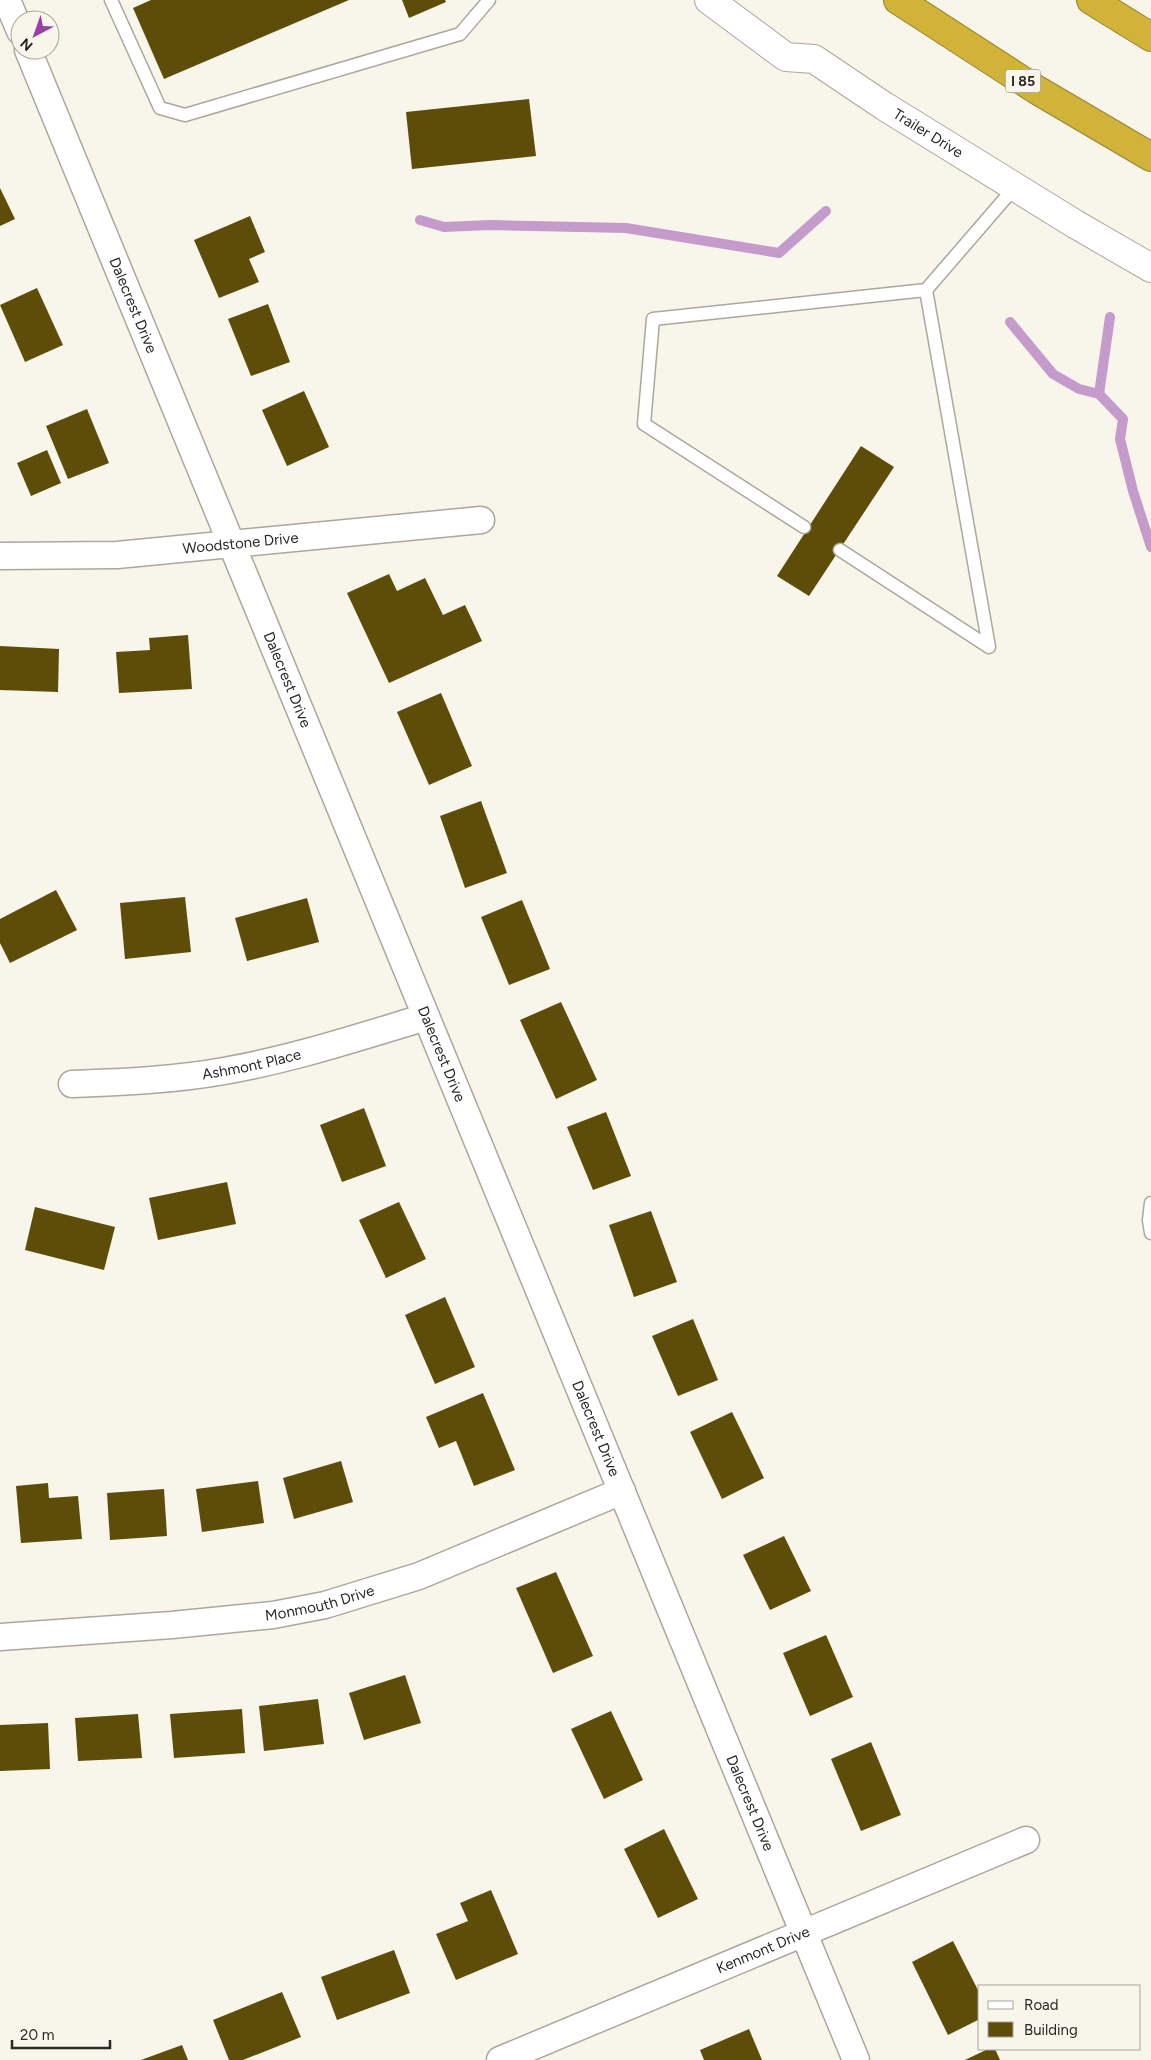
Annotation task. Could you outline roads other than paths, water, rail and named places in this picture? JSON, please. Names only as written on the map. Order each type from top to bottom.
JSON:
[{"type":"highway","name":"I 85","points":[[898,0],[1029,85],[1151,157]]},
{"type":"highway","points":[[1091,0],[1151,37]]},
{"type":"street","name":"Trailer Drive","points":[[709,0],[786,56],[814,59],[884,106],[1151,268]]},
{"type":"street","name":"Dalecrest Drive","points":[[32,60],[856,2060]]},
{"type":"street","name":"Woodstone Drive","points":[[0,556],[117,555],[481,520]]},
{"type":"street","name":"Ashmont Place","points":[[72,1084],[148,1081],[223,1072],[306,1054],[426,1016]]},
{"type":"street","name":"Monmouth Drive","points":[[0,1637],[218,1621],[273,1615],[324,1605],[419,1576],[622,1491]]},
{"type":"street","name":"Kenmont Drive","points":[[500,2060],[1026,1840]]},
{"type":"lane","points":[[111,0],[160,108],[185,115],[460,34],[489,0]]},
{"type":"lane","points":[[804,527],[644,424],[653,319],[926,290],[1015,187]]},
{"type":"lane","points":[[840,550],[989,647],[926,290]]},
{"type":"lane","points":[[1151,1203],[1151,1233]]},
{"type":"waterway","points":[[420,220],[444,227],[490,225],[626,228],[779,253],[826,211]]},
{"type":"waterway","points":[[1099,394],[1110,317]]},
{"type":"waterway","points":[[1010,322],[1053,374],[1079,389],[1099,394],[1123,419],[1120,439],[1133,491],[1151,547]]}]
